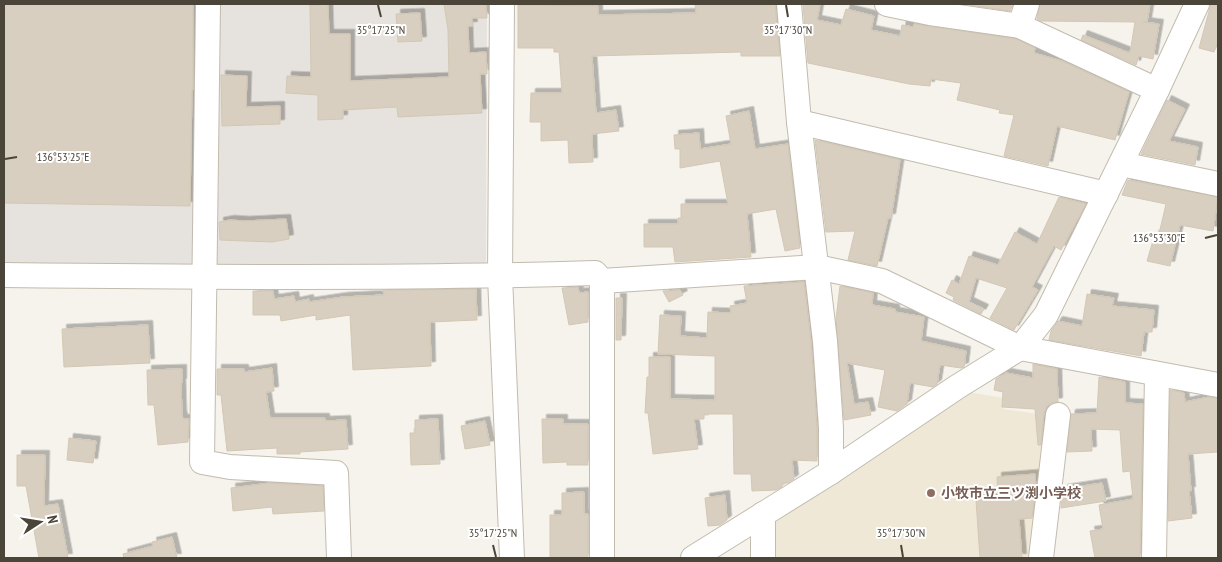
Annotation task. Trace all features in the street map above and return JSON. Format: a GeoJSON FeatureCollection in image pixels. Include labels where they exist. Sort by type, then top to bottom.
{"type":"FeatureCollection","features":[{"type":"Feature","properties":{"kind":"street"},"geometry":{"type":"LineString","coordinates":[[208,4],[202,462],[230,467],[336,474],[339,558]]}},
{"type":"Feature","properties":{"kind":"street"},"geometry":{"type":"LineString","coordinates":[[502,4],[500,276],[512,558]]}},
{"type":"Feature","properties":{"kind":"street"},"geometry":{"type":"LineString","coordinates":[[789,4],[799,122],[826,341],[832,472]]}},
{"type":"Feature","properties":{"kind":"street"},"geometry":{"type":"LineString","coordinates":[[887,4],[930,8],[1020,26],[1157,90]]}},
{"type":"Feature","properties":{"kind":"street"},"geometry":{"type":"LineString","coordinates":[[1020,26],[1027,4]]}},
{"type":"Feature","properties":{"kind":"street"},"geometry":{"type":"LineString","coordinates":[[694,558],[832,472],[957,387],[1020,348],[1046,315],[1157,90],[1197,4]]}},
{"type":"Feature","properties":{"kind":"street"},"geometry":{"type":"LineString","coordinates":[[799,122],[1106,194]]}},
{"type":"Feature","properties":{"kind":"street"},"geometry":{"type":"LineString","coordinates":[[1121,164],[1218,184]]}},
{"type":"Feature","properties":{"kind":"street"},"geometry":{"type":"LineString","coordinates":[[602,281],[817,267],[882,281],[1020,348],[1218,385]]}},
{"type":"Feature","properties":{"kind":"street"},"geometry":{"type":"LineString","coordinates":[[4,275],[205,277],[500,276],[595,272],[602,281],[602,558]]}},
{"type":"Feature","properties":{"kind":"street"},"geometry":{"type":"LineString","coordinates":[[1154,558],[1158,374]]}},
{"type":"Feature","properties":{"kind":"street"},"geometry":{"type":"LineString","coordinates":[[1041,558],[1058,415]]}},
{"type":"Feature","properties":{"kind":"street"},"geometry":{"type":"LineString","coordinates":[[762,558],[763,514]]}},
{"type":"Feature","properties":{"kind":"shaded area"},"geometry":{"type":"Polygon","coordinates":[[[4,4],[487,4],[486,269],[4,265],[4,4]]]}},
{"type":"Feature","properties":{"kind":"shaded area","name":"小牧市立三ツ渕小学校"},"geometry":{"type":"Polygon","coordinates":[[[968,392],[1004,398],[1003,409],[1052,416],[1036,558],[770,558],[774,523],[968,392]]]}},
{"type":"Feature","properties":{"kind":"building"},"geometry":{"type":"Polygon","coordinates":[[[4,4],[193,4],[190,206],[4,203],[4,4]]]}},
{"type":"Feature","properties":{"kind":"building"},"geometry":{"type":"Polygon","coordinates":[[[328,4],[329,34],[350,34],[350,81],[449,77],[448,30],[444,4],[486,4],[487,18],[472,18],[473,26],[468,26],[469,53],[486,52],[487,74],[480,74],[482,113],[398,117],[397,107],[343,110],[343,119],[318,120],[318,95],[286,93],[287,76],[311,77],[310,5],[328,4]]]}},
{"type":"Feature","properties":{"kind":"building"},"geometry":{"type":"Polygon","coordinates":[[[695,4],[775,4],[780,56],[741,56],[741,52],[592,56],[596,113],[616,110],[619,131],[592,134],[593,162],[569,163],[568,140],[541,141],[541,122],[530,122],[531,93],[562,93],[559,52],[554,52],[554,48],[518,48],[518,5],[598,6],[598,15],[696,13],[695,4]]]}},
{"type":"Feature","properties":{"kind":"building"},"geometry":{"type":"Polygon","coordinates":[[[803,4],[820,4],[817,20],[841,25],[846,9],[874,16],[871,30],[900,36],[902,25],[913,27],[914,24],[1016,39],[1035,48],[1034,53],[1062,61],[1129,92],[1115,140],[1057,126],[1048,166],[1004,156],[1014,115],[999,113],[1000,110],[957,100],[961,83],[931,79],[930,86],[909,84],[808,63],[803,4]]]}},
{"type":"Feature","properties":{"kind":"building"},"geometry":{"type":"Polygon","coordinates":[[[962,4],[1013,4],[1010,11],[962,4]]]}},
{"type":"Feature","properties":{"kind":"building"},"geometry":{"type":"Polygon","coordinates":[[[1040,4],[1150,4],[1147,22],[1143,22],[1159,24],[1153,59],[1139,56],[1136,65],[1081,40],[1083,35],[1130,53],[1135,22],[1041,21],[1037,19],[1040,4]]]}},
{"type":"Feature","properties":{"kind":"building"},"geometry":{"type":"Polygon","coordinates":[[[1211,4],[1218,4],[1218,42],[1214,52],[1199,48],[1211,4]]]}},
{"type":"Feature","properties":{"kind":"building"},"geometry":{"type":"Polygon","coordinates":[[[420,13],[422,41],[398,42],[396,14],[420,13]]]}},
{"type":"Feature","properties":{"kind":"building"},"geometry":{"type":"Polygon","coordinates":[[[221,75],[247,76],[246,107],[280,106],[280,124],[222,126],[221,75]]]}},
{"type":"Feature","properties":{"kind":"building"},"geometry":{"type":"Polygon","coordinates":[[[1167,100],[1185,109],[1169,141],[1198,147],[1195,165],[1141,154],[1167,100]]]}},
{"type":"Feature","properties":{"kind":"building"},"geometry":{"type":"Polygon","coordinates":[[[749,111],[755,149],[788,144],[800,248],[785,251],[776,209],[747,214],[751,257],[675,262],[673,247],[644,247],[644,224],[678,224],[678,218],[681,218],[681,204],[728,204],[720,161],[680,168],[680,149],[675,149],[674,135],[699,133],[700,149],[731,144],[726,116],[749,111]]]}},
{"type":"Feature","properties":{"kind":"building"},"geometry":{"type":"Polygon","coordinates":[[[815,140],[900,160],[891,218],[888,218],[877,266],[848,260],[855,231],[826,232],[815,140]]]}},
{"type":"Feature","properties":{"kind":"building"},"geometry":{"type":"Polygon","coordinates":[[[1128,180],[1218,197],[1213,231],[1180,225],[1170,266],[1147,261],[1155,234],[1159,234],[1166,204],[1122,195],[1128,180]]]}},
{"type":"Feature","properties":{"kind":"building"},"geometry":{"type":"Polygon","coordinates":[[[1059,197],[1086,204],[1061,250],[1054,246],[1032,287],[1038,290],[1014,330],[990,318],[1007,288],[976,278],[969,302],[984,309],[981,314],[953,300],[954,297],[946,293],[952,280],[959,284],[969,256],[998,265],[1015,232],[1037,244],[1059,197]]]}},
{"type":"Feature","properties":{"kind":"building"},"geometry":{"type":"Polygon","coordinates":[[[286,219],[289,239],[272,242],[220,240],[219,222],[230,220],[286,219]]]}},
{"type":"Feature","properties":{"kind":"building"},"geometry":{"type":"Polygon","coordinates":[[[804,282],[811,342],[817,428],[817,461],[792,460],[794,479],[788,483],[782,483],[782,487],[776,490],[752,491],[751,474],[734,474],[733,414],[704,414],[704,419],[694,419],[698,449],[653,454],[648,413],[645,413],[649,357],[670,357],[670,399],[715,400],[715,356],[658,354],[660,315],[681,316],[680,336],[707,338],[708,312],[731,313],[730,306],[747,303],[744,286],[804,282]]]}},
{"type":"Feature","properties":{"kind":"building"},"geometry":{"type":"Polygon","coordinates":[[[840,286],[873,293],[872,305],[895,309],[895,312],[924,317],[921,341],[966,351],[964,367],[940,365],[937,384],[933,387],[910,383],[907,404],[897,411],[878,407],[885,370],[847,363],[854,404],[868,402],[871,415],[844,420],[836,319],[840,286]]]}},
{"type":"Feature","properties":{"kind":"building"},"geometry":{"type":"Polygon","coordinates":[[[578,287],[579,293],[588,292],[588,322],[569,325],[562,288],[578,287]]]}},
{"type":"Feature","properties":{"kind":"building"},"geometry":{"type":"Polygon","coordinates":[[[476,289],[477,320],[430,322],[431,366],[353,370],[350,315],[316,320],[316,315],[281,321],[280,315],[253,315],[253,291],[273,291],[274,299],[294,296],[295,302],[309,299],[309,302],[343,297],[384,295],[383,290],[476,289]]]}},
{"type":"Feature","properties":{"kind":"building"},"geometry":{"type":"Polygon","coordinates":[[[680,290],[683,295],[669,302],[663,291],[680,290]]]}},
{"type":"Feature","properties":{"kind":"building"},"geometry":{"type":"Polygon","coordinates":[[[1087,294],[1114,298],[1112,306],[1154,310],[1152,332],[1144,332],[1141,356],[1049,340],[1051,331],[1058,321],[1082,326],[1087,294]]]}},
{"type":"Feature","properties":{"kind":"building"},"geometry":{"type":"Polygon","coordinates":[[[616,298],[622,298],[621,340],[616,340],[616,298]]]}},
{"type":"Feature","properties":{"kind":"building"},"geometry":{"type":"Polygon","coordinates":[[[148,325],[150,363],[64,367],[62,329],[148,325]]]}},
{"type":"Feature","properties":{"kind":"building"},"geometry":{"type":"Polygon","coordinates":[[[1033,364],[1057,369],[1058,402],[1047,406],[1044,413],[1041,445],[1038,445],[1035,409],[1002,407],[1003,392],[994,390],[996,379],[1006,373],[1033,378],[1033,364]]]}},
{"type":"Feature","properties":{"kind":"building"},"geometry":{"type":"Polygon","coordinates":[[[272,368],[274,391],[266,392],[270,418],[325,418],[325,421],[346,420],[348,449],[300,452],[300,454],[277,454],[277,448],[227,451],[221,395],[217,395],[217,369],[244,369],[244,372],[272,368]]]}},
{"type":"Feature","properties":{"kind":"building"},"geometry":{"type":"Polygon","coordinates":[[[182,369],[182,415],[183,419],[189,419],[188,442],[158,445],[154,405],[148,405],[147,370],[182,369]]]}},
{"type":"Feature","properties":{"kind":"building"},"geometry":{"type":"Polygon","coordinates":[[[1099,377],[1125,382],[1125,403],[1143,404],[1140,558],[1095,558],[1090,531],[1103,529],[1099,505],[1133,499],[1130,471],[1123,472],[1120,430],[1091,429],[1092,451],[1067,452],[1071,414],[1097,413],[1099,377]]]}},
{"type":"Feature","properties":{"kind":"building"},"geometry":{"type":"Polygon","coordinates":[[[1170,390],[1184,393],[1185,402],[1209,397],[1218,398],[1218,452],[1188,454],[1192,518],[1168,521],[1170,390]]]}},
{"type":"Feature","properties":{"kind":"building"},"geometry":{"type":"Polygon","coordinates":[[[438,419],[440,464],[411,465],[410,433],[415,433],[415,420],[438,419]]]}},
{"type":"Feature","properties":{"kind":"building"},"geometry":{"type":"Polygon","coordinates":[[[542,419],[563,419],[563,424],[588,424],[588,465],[567,465],[567,462],[543,463],[542,419]]]}},
{"type":"Feature","properties":{"kind":"building"},"geometry":{"type":"Polygon","coordinates":[[[485,421],[490,445],[465,449],[461,426],[485,421]]]}},
{"type":"Feature","properties":{"kind":"building"},"geometry":{"type":"Polygon","coordinates":[[[69,438],[96,441],[93,463],[67,460],[69,438]]]}},
{"type":"Feature","properties":{"kind":"building"},"geometry":{"type":"Polygon","coordinates":[[[17,455],[45,455],[44,506],[58,504],[68,558],[39,558],[26,486],[17,486],[17,455]]]}},
{"type":"Feature","properties":{"kind":"building"},"geometry":{"type":"Polygon","coordinates":[[[1035,474],[1036,487],[1032,518],[1019,519],[1022,558],[980,558],[976,500],[998,498],[997,477],[1035,474]]]}},
{"type":"Feature","properties":{"kind":"building"},"geometry":{"type":"Polygon","coordinates":[[[270,483],[323,486],[324,511],[273,514],[272,507],[233,511],[231,488],[270,483]]]}},
{"type":"Feature","properties":{"kind":"building"},"geometry":{"type":"Polygon","coordinates":[[[1102,483],[1106,501],[1061,508],[1063,489],[1102,483]]]}},
{"type":"Feature","properties":{"kind":"building"},"geometry":{"type":"Polygon","coordinates":[[[584,492],[584,514],[588,514],[588,558],[550,558],[550,515],[562,515],[562,493],[584,492]]]}},
{"type":"Feature","properties":{"kind":"building"},"geometry":{"type":"Polygon","coordinates":[[[725,495],[727,520],[720,525],[708,526],[705,498],[725,495]]]}},
{"type":"Feature","properties":{"kind":"building"},"geometry":{"type":"Polygon","coordinates":[[[172,537],[177,558],[124,558],[123,554],[153,546],[152,542],[172,537]]]}},
{"type":"Feature","properties":{"kind":"place","name":"小牧市立三ツ渕小学校"},"geometry":{"type":"Point","coordinates":[931,493]}}]}
